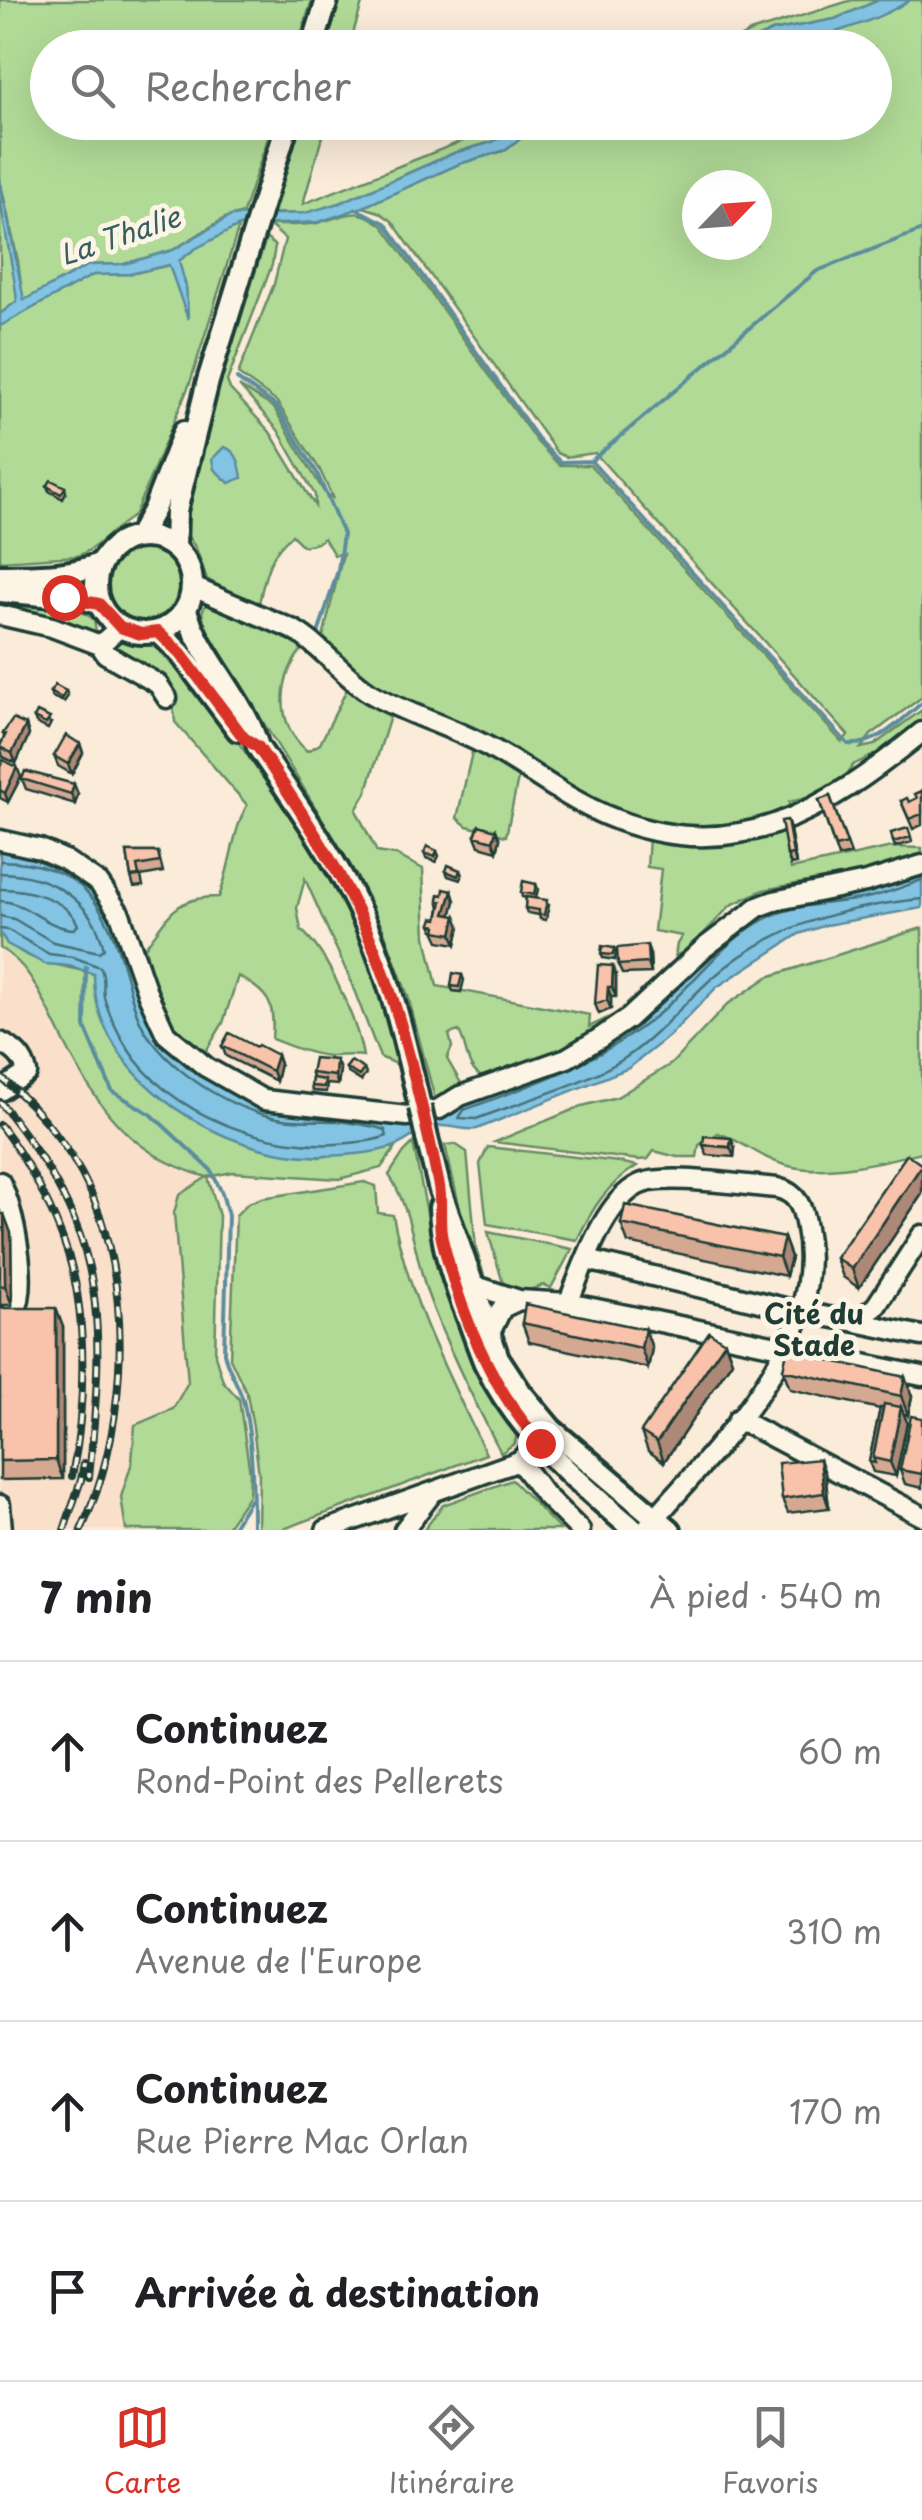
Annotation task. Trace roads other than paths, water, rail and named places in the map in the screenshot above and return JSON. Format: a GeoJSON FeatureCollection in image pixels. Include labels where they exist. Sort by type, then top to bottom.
{"type":"FeatureCollection","features":[{"type":"Feature","properties":{"kind":"main road"},"geometry":{"type":"LineString","coordinates":[[318,30],[327,0]]}},
{"type":"Feature","properties":{"kind":"main road"},"geometry":{"type":"LineString","coordinates":[[175,547],[176,512],[208,381],[283,140]]}},
{"type":"Feature","properties":{"kind":"main road"},"geometry":{"type":"LineString","coordinates":[[138,536],[154,509],[187,423],[208,381]]}},
{"type":"Feature","properties":{"kind":"main road"},"geometry":{"type":"LineString","coordinates":[[0,591],[86,599],[99,604],[120,627],[141,634],[158,632],[186,610],[193,588],[190,568],[175,547],[156,538],[138,536],[121,542],[106,554],[102,563],[96,586],[99,604]]}},
{"type":"Feature","properties":{"kind":"main road"},"geometry":{"type":"LineString","coordinates":[[0,576],[55,574],[102,563]]}},
{"type":"Feature","properties":{"kind":"main road"},"geometry":{"type":"LineString","coordinates":[[186,610],[219,678],[254,732],[258,747],[325,846],[369,931],[401,1026],[440,1190],[440,1235],[490,1333],[498,1358],[557,1461],[634,1530]]}},
{"type":"Feature","properties":{"kind":"main road"},"geometry":{"type":"LineString","coordinates":[[158,632],[181,654],[244,738],[258,747]]}},
{"type":"Feature","properties":{"kind":"main road"},"geometry":{"type":"LineString","coordinates":[[470,1293],[486,1366],[524,1424],[545,1436],[657,1526]]}},
{"type":"Feature","properties":{"kind":"street"},"geometry":{"type":"LineString","coordinates":[[193,588],[294,630],[370,692],[471,737],[556,790],[626,822],[670,834],[762,830],[802,815],[864,779],[922,732]]}},
{"type":"Feature","properties":{"kind":"street"},"geometry":{"type":"LineString","coordinates":[[0,615],[52,627],[100,645],[106,654],[158,684],[167,698]]}},
{"type":"Feature","properties":{"kind":"street"},"geometry":{"type":"LineString","coordinates":[[100,645],[120,627]]}},
{"type":"Feature","properties":{"kind":"street"},"geometry":{"type":"LineString","coordinates":[[0,840],[65,860],[99,883],[120,914],[166,1034],[206,1068],[264,1100],[407,1116],[439,1109],[460,1096],[566,1058],[600,1038],[629,1018],[704,948],[758,907],[866,882],[922,864]]}},
{"type":"Feature","properties":{"kind":"street"},"geometry":{"type":"LineString","coordinates":[[0,1042],[12,1048],[25,1063],[27,1073],[0,1091]]}},
{"type":"Feature","properties":{"kind":"street"},"geometry":{"type":"LineString","coordinates":[[568,1303],[610,1212],[629,1191],[648,1181],[788,1191],[800,1204],[808,1237],[808,1273],[801,1312],[785,1347],[738,1419],[657,1526]]}},
{"type":"Feature","properties":{"kind":"street"},"geometry":{"type":"LineString","coordinates":[[0,1182],[12,1212],[22,1298],[15,1312],[0,1318]]}},
{"type":"Feature","properties":{"kind":"street"},"geometry":{"type":"LineString","coordinates":[[856,1322],[870,1313],[922,1236]]}},
{"type":"Feature","properties":{"kind":"street"},"geometry":{"type":"LineString","coordinates":[[587,1260],[801,1312],[922,1336]]}},
{"type":"Feature","properties":{"kind":"street"},"geometry":{"type":"LineString","coordinates":[[470,1293],[511,1304],[568,1303],[922,1376]]}},
{"type":"Feature","properties":{"kind":"street"},"geometry":{"type":"LineString","coordinates":[[490,1333],[511,1304]]}},
{"type":"Feature","properties":{"kind":"street"},"geometry":{"type":"LineString","coordinates":[[738,1419],[922,1516]]}},
{"type":"Feature","properties":{"kind":"street"},"geometry":{"type":"LineString","coordinates":[[519,1461],[545,1436]]}},
{"type":"Feature","properties":{"kind":"street"},"geometry":{"type":"LineString","coordinates":[[519,1461],[544,1494],[580,1530]]}},
{"type":"Feature","properties":{"kind":"street"},"geometry":{"type":"LineString","coordinates":[[326,1530],[519,1461],[557,1461]]}},
{"type":"Feature","properties":{"kind":"street"},"geometry":{"type":"LineString","coordinates":[[404,1530],[433,1491]]}},
{"type":"Feature","properties":{"kind":"street"},"geometry":{"type":"LineString","coordinates":[[0,1506],[2,1530]]}},
{"type":"Feature","properties":{"kind":"water"},"geometry":{"type":"Polygon","coordinates":[[[879,0],[910,0],[839,30],[777,30],[835,19],[879,0]]]}},
{"type":"Feature","properties":{"kind":"water"},"geometry":{"type":"Polygon","coordinates":[[[519,140],[506,150],[459,164],[319,222],[239,226],[193,250],[179,261],[188,319],[169,265],[130,274],[93,275],[0,326],[0,314],[17,301],[0,180],[24,300],[89,265],[124,264],[173,250],[231,216],[305,213],[340,203],[454,153],[492,142],[519,140]]]}},
{"type":"Feature","properties":{"kind":"water"},"geometry":{"type":"Polygon","coordinates":[[[224,447],[235,455],[242,478],[229,483],[214,469],[212,459],[224,447]]]}},
{"type":"Feature","properties":{"kind":"water"},"geometry":{"type":"Polygon","coordinates":[[[0,851],[46,857],[104,894],[144,1003],[218,1082],[391,1120],[560,1064],[679,979],[762,909],[922,870],[922,908],[826,925],[799,934],[717,987],[669,1036],[629,1068],[477,1129],[432,1127],[397,1145],[367,1153],[286,1154],[208,1128],[172,1106],[141,1079],[116,1047],[99,1012],[94,974],[70,966],[45,964],[7,944],[0,932],[0,851]]]}},
{"type":"Feature","properties":{"kind":"waterway"},"geometry":{"type":"LineString","coordinates":[[356,209],[385,223],[541,443],[560,462],[591,461],[848,744],[878,737],[922,703]]}},
{"type":"Feature","properties":{"kind":"waterway"},"geometry":{"type":"LineString","coordinates":[[591,461],[817,271],[922,230]]}},
{"type":"Feature","properties":{"kind":"waterway"},"geometry":{"type":"LineString","coordinates":[[237,379],[276,406],[317,473],[343,534],[338,570],[318,634]]}},
{"type":"Feature","properties":{"kind":"waterway"},"geometry":{"type":"LineString","coordinates":[[86,967],[85,1027],[112,1091],[152,1115],[211,1170],[222,1193],[228,1215],[224,1353],[247,1419],[253,1530]]}},
{"type":"Feature","properties":{"kind":"waterway"},"geometry":{"type":"LineString","coordinates":[[231,1530],[250,1500]]}},
{"type":"Feature","properties":{"kind":"railway"},"geometry":{"type":"LineString","coordinates":[[0,1077],[31,1105],[71,1156],[99,1213],[110,1251],[119,1331],[115,1414],[96,1494],[81,1530]]}},
{"type":"Feature","properties":{"kind":"railway"},"geometry":{"type":"LineString","coordinates":[[0,1102],[51,1174],[86,1255],[97,1337],[89,1477]]}},
{"type":"Feature","properties":{"kind":"railway"},"geometry":{"type":"LineString","coordinates":[[0,1125],[48,1203],[74,1279],[82,1365],[80,1423],[72,1476]]}},
{"type":"Feature","properties":{"kind":"railway"},"geometry":{"type":"LineString","coordinates":[[64,1530],[84,1463]]}},
{"type":"Feature","properties":{"kind":"district","name":"Cité du Stade"},"geometry":{"type":"Point","coordinates":[814,1330]}},
{"type":"Feature","properties":{"kind":"water label","name":"La Thalie"},"geometry":{"type":"Point","coordinates":[120,236]}}]}
